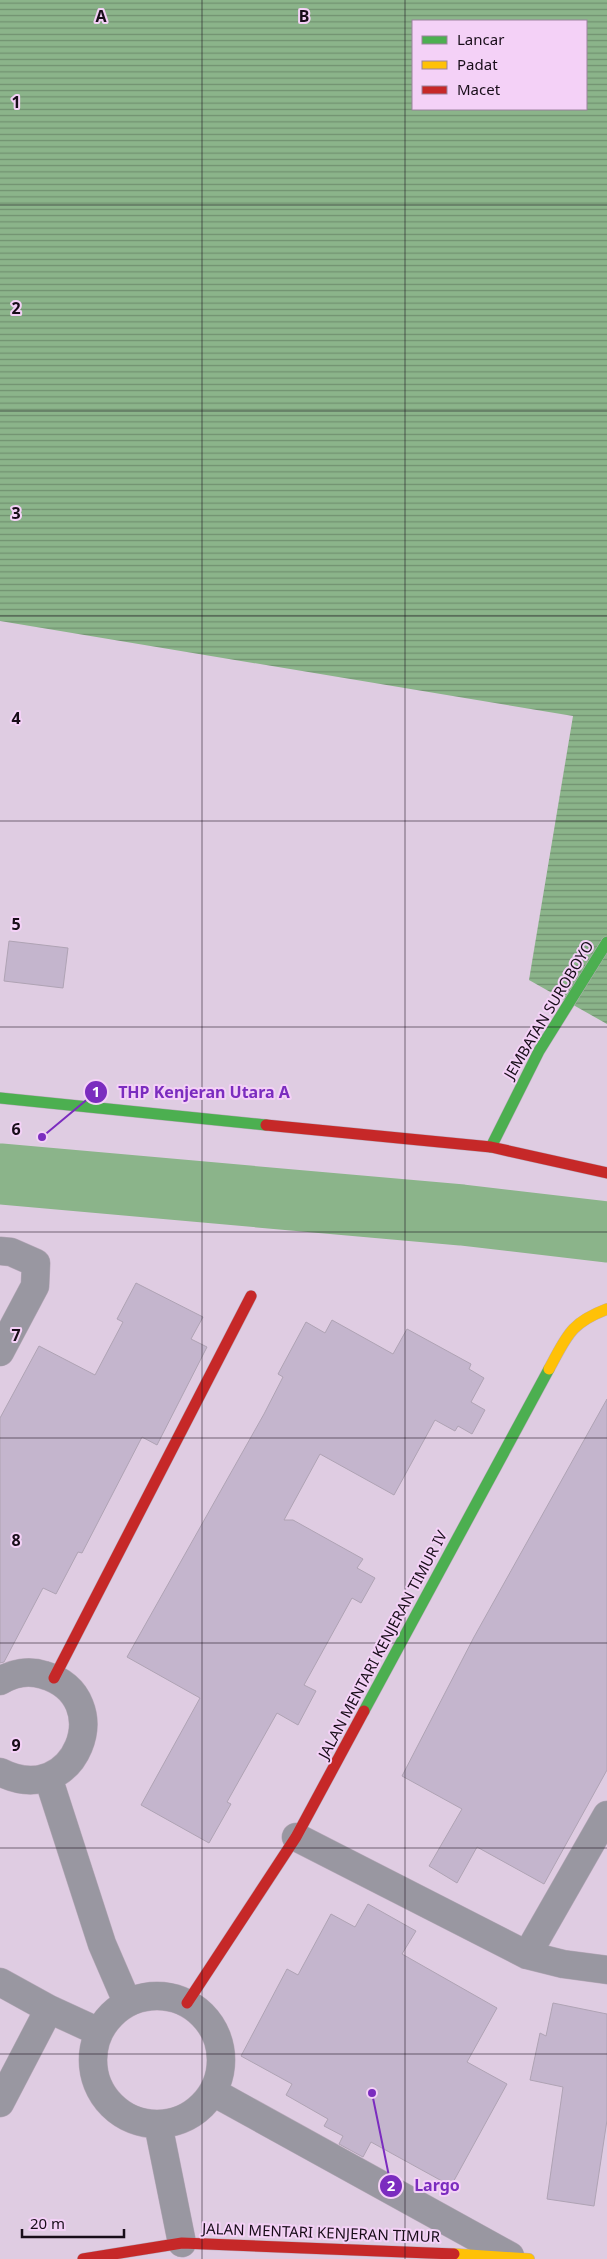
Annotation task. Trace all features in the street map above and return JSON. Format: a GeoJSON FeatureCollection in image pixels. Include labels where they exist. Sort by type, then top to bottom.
{"type":"FeatureCollection","features":[{"type":"Feature","properties":{"kind":"street","name":"JEMBATAN SUROBOYO"},"geometry":{"type":"LineString","coordinates":[[491,1147],[539,1051],[607,942]]}},
{"type":"Feature","properties":{"kind":"street"},"geometry":{"type":"LineString","coordinates":[[0,1098],[491,1147],[607,1173]]}},
{"type":"Feature","properties":{"kind":"street"},"geometry":{"type":"LineString","coordinates":[[0,1251],[11,1252],[36,1264],[35,1286],[0,1352]]}},
{"type":"Feature","properties":{"kind":"street"},"geometry":{"type":"LineString","coordinates":[[54,1678],[251,1296]]}},
{"type":"Feature","properties":{"kind":"street","name":"JALAN MENTARI KENJERAN TIMUR IV"},"geometry":{"type":"LineString","coordinates":[[187,2003],[296,1837],[569,1332],[586,1317],[607,1309]]}},
{"type":"Feature","properties":{"kind":"street"},"geometry":{"type":"LineString","coordinates":[[0,1681],[18,1673],[36,1672],[54,1678],[68,1688],[79,1703],[84,1720],[82,1738],[76,1755],[64,1769],[48,1777],[31,1781],[13,1778],[0,1772]]}},
{"type":"Feature","properties":{"kind":"street"},"geometry":{"type":"LineString","coordinates":[[48,1777],[102,1944],[127,2002]]}},
{"type":"Feature","properties":{"kind":"street"},"geometry":{"type":"LineString","coordinates":[[527,1955],[607,1816]]}},
{"type":"Feature","properties":{"kind":"street"},"geometry":{"type":"LineString","coordinates":[[296,1837],[527,1955],[563,1964],[607,1970]]}},
{"type":"Feature","properties":{"kind":"street"},"geometry":{"type":"LineString","coordinates":[[0,1982],[49,2009],[99,2032]]}},
{"type":"Feature","properties":{"kind":"street"},"geometry":{"type":"LineString","coordinates":[[147,1996],[168,1996],[187,2003],[203,2015],[215,2032],[221,2052],[220,2073],[213,2092],[198,2109],[180,2120],[158,2124],[136,2121],[118,2111],[103,2095],[94,2074],[93,2053],[99,2032],[111,2015],[127,2002],[147,1996]]}},
{"type":"Feature","properties":{"kind":"street"},"geometry":{"type":"LineString","coordinates":[[0,2103],[49,2009]]}},
{"type":"Feature","properties":{"kind":"street"},"geometry":{"type":"LineString","coordinates":[[213,2092],[520,2258]]}},
{"type":"Feature","properties":{"kind":"street"},"geometry":{"type":"LineString","coordinates":[[158,2124],[182,2243]]}},
{"type":"Feature","properties":{"kind":"street","name":"JALAN MENTARI KENJERAN TIMUR"},"geometry":{"type":"LineString","coordinates":[[83,2259],[182,2243],[520,2258]]}},
{"type":"Feature","properties":{"kind":"shaded area"},"geometry":{"type":"Polygon","coordinates":[[[0,0],[607,0],[607,1024],[529,980],[573,716],[0,621],[0,0]]]}},
{"type":"Feature","properties":{"kind":"building"},"geometry":{"type":"Polygon","coordinates":[[[9,941],[68,948],[63,988],[4,981],[9,941]]]}},
{"type":"Feature","properties":{"kind":"building"},"geometry":{"type":"Polygon","coordinates":[[[136,1283],[203,1317],[191,1339],[207,1347],[157,1445],[142,1437],[82,1553],[78,1552],[56,1594],[43,1588],[4,1662],[0,1663],[0,1418],[39,1346],[95,1375],[123,1322],[117,1319],[136,1283]]]}},
{"type":"Feature","properties":{"kind":"building"},"geometry":{"type":"Polygon","coordinates":[[[332,1320],[393,1354],[407,1329],[471,1364],[469,1369],[484,1378],[471,1402],[485,1410],[472,1434],[458,1426],[455,1431],[435,1420],[394,1495],[320,1454],[284,1520],[293,1520],[363,1559],[357,1568],[375,1578],[361,1603],[352,1598],[304,1685],[316,1691],[298,1725],[277,1713],[227,1802],[231,1804],[209,1843],[141,1805],[200,1698],[127,1657],[264,1414],[283,1377],[278,1374],[306,1322],[325,1333],[332,1320]]]}},
{"type":"Feature","properties":{"kind":"building"},"geometry":{"type":"Polygon","coordinates":[[[607,1399],[607,1770],[544,1884],[477,1847],[457,1883],[429,1866],[462,1809],[402,1776],[474,1637],[607,1399]]]}},
{"type":"Feature","properties":{"kind":"building"},"geometry":{"type":"Polygon","coordinates":[[[368,1904],[416,1931],[402,1954],[497,2008],[467,2062],[507,2084],[451,2186],[371,2142],[363,2157],[339,2144],[343,2136],[324,2126],[328,2119],[286,2095],[292,2084],[241,2056],[287,1969],[298,1975],[331,1914],[355,1927],[368,1904]]]}},
{"type":"Feature","properties":{"kind":"building"},"geometry":{"type":"Polygon","coordinates":[[[553,2003],[607,2014],[607,2120],[594,2206],[547,2199],[563,2087],[530,2080],[540,2033],[546,2036],[553,2003]]]}},
{"type":"Feature","properties":{"kind":"waterway"},"geometry":{"type":"LineString","coordinates":[[0,1174],[462,1215],[607,1232]]}},
{"type":"Feature","properties":{"kind":"traffic: fast"},"geometry":{"type":"LineString","coordinates":[[491,1147],[539,1051],[607,942]]}},
{"type":"Feature","properties":{"kind":"traffic: fast"},"geometry":{"type":"LineString","coordinates":[[0,1098],[266,1125]]}},
{"type":"Feature","properties":{"kind":"traffic: fast"},"geometry":{"type":"LineString","coordinates":[[364,1711],[549,1369]]}},
{"type":"Feature","properties":{"kind":"traffic: slow"},"geometry":{"type":"LineString","coordinates":[[549,1369],[560,1348],[577,1325],[607,1309]]}},
{"type":"Feature","properties":{"kind":"traffic: slow"},"geometry":{"type":"LineString","coordinates":[[454,2254],[529,2259]]}},
{"type":"Feature","properties":{"kind":"traffic: jam"},"geometry":{"type":"LineString","coordinates":[[266,1125],[491,1147],[607,1173]]}},
{"type":"Feature","properties":{"kind":"traffic: jam"},"geometry":{"type":"LineString","coordinates":[[54,1678],[251,1296]]}},
{"type":"Feature","properties":{"kind":"traffic: jam"},"geometry":{"type":"LineString","coordinates":[[187,2003],[296,1837],[364,1711]]}},
{"type":"Feature","properties":{"kind":"traffic: jam"},"geometry":{"type":"LineString","coordinates":[[83,2259],[182,2243],[454,2254]]}},
{"type":"Feature","properties":{"kind":"place","name":"THP Kenjeran Utara A"},"geometry":{"type":"Point","coordinates":[42,1137]}},
{"type":"Feature","properties":{"kind":"place","name":"Largo"},"geometry":{"type":"Point","coordinates":[372,2093]}}]}
